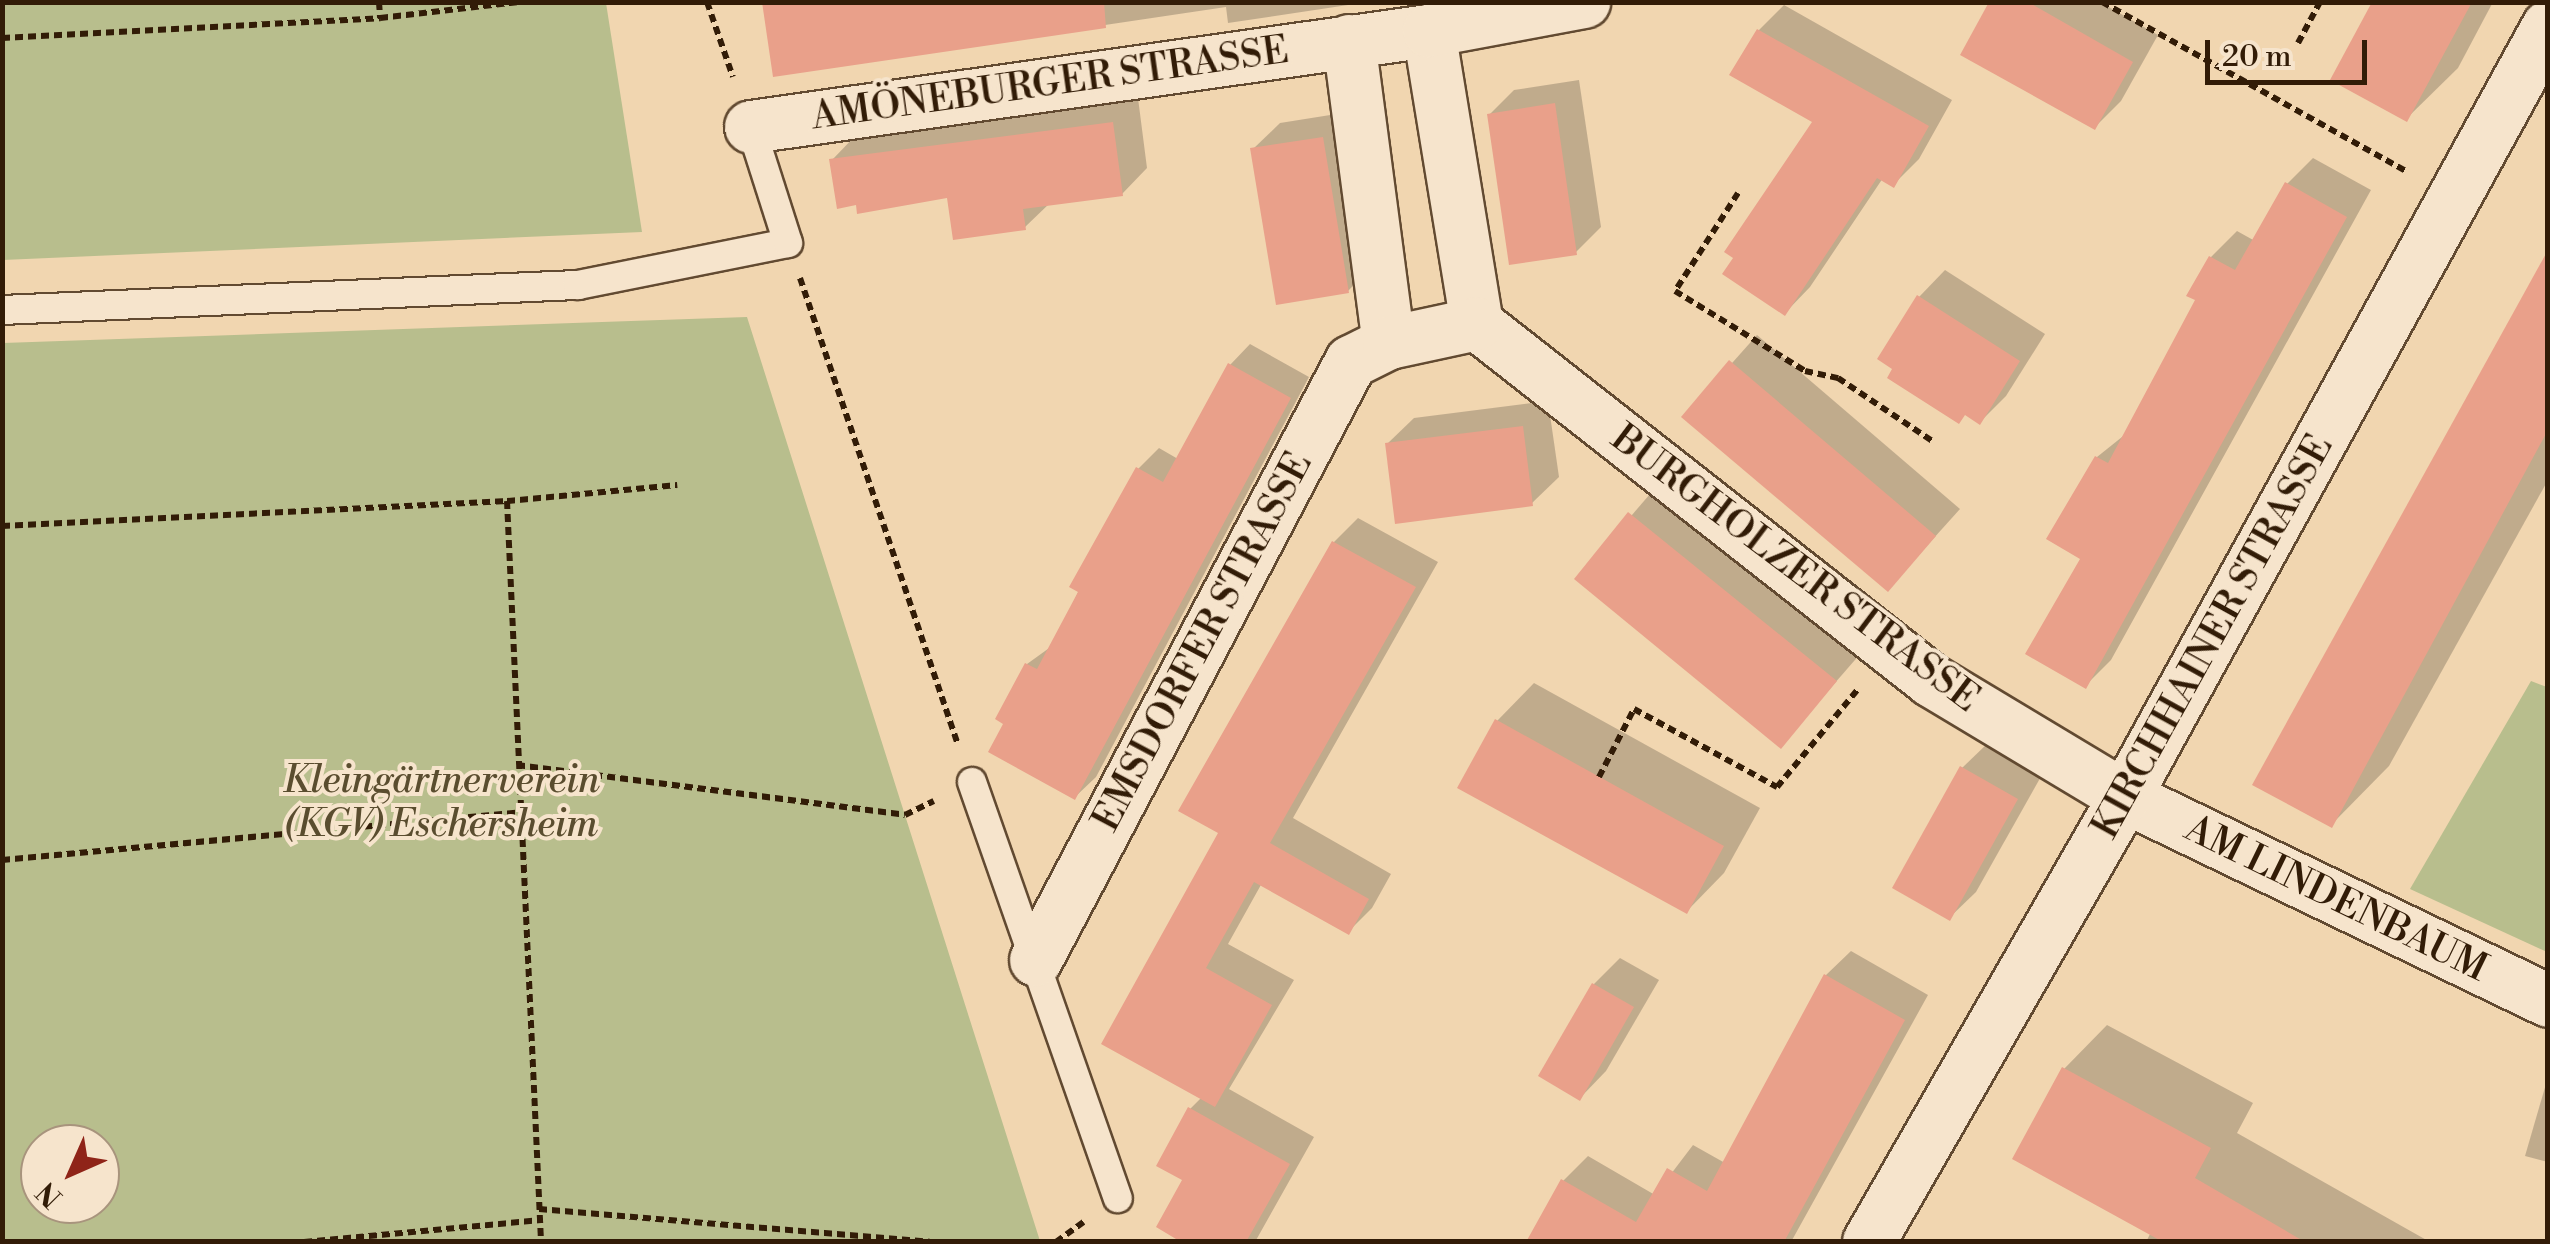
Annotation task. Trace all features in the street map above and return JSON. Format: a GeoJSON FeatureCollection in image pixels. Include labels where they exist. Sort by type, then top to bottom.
{"type":"FeatureCollection","features":[{"type":"Feature","properties":{"kind":"street"},"geometry":{"type":"LineString","coordinates":[[1478,324],[1429,30],[1584,2]]}},
{"type":"Feature","properties":{"kind":"street","name":"KIRCHHAINER STRASSE"},"geometry":{"type":"LineString","coordinates":[[1870,1242],[2125,797],[2548,28]]}},
{"type":"Feature","properties":{"kind":"street","name":"AMÖNEBURGER STRASSE"},"geometry":{"type":"LineString","coordinates":[[751,126],[1429,30]]}},
{"type":"Feature","properties":{"kind":"street"},"geometry":{"type":"LineString","coordinates":[[1349,41],[1389,343]]}},
{"type":"Feature","properties":{"kind":"street","name":"EMSDORFER STRASSE"},"geometry":{"type":"LineString","coordinates":[[1036,960],[1351,362],[1389,343],[1478,324]]}},
{"type":"Feature","properties":{"kind":"street","name":"BURGHOLZER STRASSE"},"geometry":{"type":"LineString","coordinates":[[1478,324],[1932,681],[2125,797]]}},
{"type":"Feature","properties":{"kind":"street","name":"AM LINDENBAUM"},"geometry":{"type":"LineString","coordinates":[[2125,797],[2548,1000]]}},
{"type":"Feature","properties":{"kind":"lane"},"geometry":{"type":"LineString","coordinates":[[2,310],[578,285],[788,244],[751,126]]}},
{"type":"Feature","properties":{"kind":"lane"},"geometry":{"type":"LineString","coordinates":[[972,782],[1118,1198]]}},
{"type":"Feature","properties":{"kind":"path"},"geometry":{"type":"LineString","coordinates":[[379,2],[380,18]]}},
{"type":"Feature","properties":{"kind":"path"},"geometry":{"type":"LineString","coordinates":[[2,38],[380,18],[519,2]]}},
{"type":"Feature","properties":{"kind":"path"},"geometry":{"type":"LineString","coordinates":[[706,2],[751,126]]}},
{"type":"Feature","properties":{"kind":"path"},"geometry":{"type":"LineString","coordinates":[[2102,2],[2454,198]]}},
{"type":"Feature","properties":{"kind":"path"},"geometry":{"type":"LineString","coordinates":[[2298,43],[2320,2]]}},
{"type":"Feature","properties":{"kind":"path"},"geometry":{"type":"LineString","coordinates":[[1738,192],[1675,290],[1805,371],[1838,378],[1932,441]]}},
{"type":"Feature","properties":{"kind":"path"},"geometry":{"type":"LineString","coordinates":[[517,764],[906,815],[972,782],[788,244]]}},
{"type":"Feature","properties":{"kind":"path"},"geometry":{"type":"LineString","coordinates":[[2,526],[506,501],[677,485]]}},
{"type":"Feature","properties":{"kind":"path"},"geometry":{"type":"LineString","coordinates":[[506,501],[541,1242]]}},
{"type":"Feature","properties":{"kind":"path"},"geometry":{"type":"LineString","coordinates":[[1599,777],[1634,709],[1777,787],[1892,649]]}},
{"type":"Feature","properties":{"kind":"path"},"geometry":{"type":"LineString","coordinates":[[2,860],[523,812]]}},
{"type":"Feature","properties":{"kind":"path"},"geometry":{"type":"LineString","coordinates":[[539,1209],[930,1242]]}},
{"type":"Feature","properties":{"kind":"path"},"geometry":{"type":"LineString","coordinates":[[304,1242],[540,1220]]}},
{"type":"Feature","properties":{"kind":"green space"},"geometry":{"type":"Polygon","coordinates":[[[2,3],[606,3],[642,232],[3,260],[2,3]]]}},
{"type":"Feature","properties":{"kind":"green space","name":"Kleingärtnerverein (KGV) Eschersheim"},"geometry":{"type":"Polygon","coordinates":[[[747,317],[1040,1241],[3,1241],[3,343],[747,317]]]}},
{"type":"Feature","properties":{"kind":"green space"},"geometry":{"type":"Polygon","coordinates":[[[2531,681],[2547,687],[2547,952],[2410,889],[2531,681]]]}},
{"type":"Feature","properties":{"kind":"building"},"geometry":{"type":"Polygon","coordinates":[[[762,2],[1104,2],[1106,28],[773,77],[762,2]]]}},
{"type":"Feature","properties":{"kind":"building"},"geometry":{"type":"Polygon","coordinates":[[[1989,2],[2028,2],[2133,62],[2095,130],[1960,55],[1989,2]]]}},
{"type":"Feature","properties":{"kind":"building"},"geometry":{"type":"Polygon","coordinates":[[[2372,2],[2472,2],[2407,122],[2330,80],[2372,2]]]}},
{"type":"Feature","properties":{"kind":"building"},"geometry":{"type":"Polygon","coordinates":[[[1757,29],[1929,126],[1894,188],[1877,178],[1785,316],[1722,274],[1733,258],[1724,252],[1812,122],[1729,75],[1757,29]]]}},
{"type":"Feature","properties":{"kind":"building"},"geometry":{"type":"Polygon","coordinates":[[[1555,103],[1577,255],[1509,265],[1487,114],[1555,103]]]}},
{"type":"Feature","properties":{"kind":"building"},"geometry":{"type":"Polygon","coordinates":[[[1113,122],[1123,196],[1023,209],[1026,230],[953,240],[947,198],[857,214],[856,205],[837,209],[829,159],[1113,122]]]}},
{"type":"Feature","properties":{"kind":"building"},"geometry":{"type":"Polygon","coordinates":[[[1323,137],[1349,293],[1276,305],[1250,148],[1323,137]]]}},
{"type":"Feature","properties":{"kind":"building"},"geometry":{"type":"Polygon","coordinates":[[[2285,182],[2347,217],[2086,689],[2025,654],[2080,559],[2046,539],[2095,456],[2108,463],[2195,300],[2186,296],[2209,256],[2235,270],[2285,182]]]}},
{"type":"Feature","properties":{"kind":"building"},"geometry":{"type":"Polygon","coordinates":[[[2548,250],[2548,430],[2332,828],[2252,785],[2548,250]]]}},
{"type":"Feature","properties":{"kind":"building"},"geometry":{"type":"Polygon","coordinates":[[[1917,295],[2020,361],[1980,425],[1965,415],[1959,424],[1887,378],[1892,369],[1877,359],[1917,295]]]}},
{"type":"Feature","properties":{"kind":"building"},"geometry":{"type":"Polygon","coordinates":[[[1729,360],[1936,536],[1888,592],[1681,417],[1729,360]]]}},
{"type":"Feature","properties":{"kind":"building"},"geometry":{"type":"Polygon","coordinates":[[[1228,363],[1291,398],[1075,800],[988,752],[1003,724],[995,719],[1025,663],[1037,669],[1078,592],[1069,587],[1136,467],[1163,482],[1228,363]]]}},
{"type":"Feature","properties":{"kind":"building"},"geometry":{"type":"Polygon","coordinates":[[[1523,426],[1533,506],[1395,524],[1385,443],[1523,426]]]}},
{"type":"Feature","properties":{"kind":"building"},"geometry":{"type":"Polygon","coordinates":[[[1628,512],[1837,681],[1781,749],[1574,579],[1628,512]]]}},
{"type":"Feature","properties":{"kind":"building"},"geometry":{"type":"Polygon","coordinates":[[[1332,541],[1416,587],[1270,843],[1369,899],[1349,935],[1254,882],[1206,968],[1272,1005],[1215,1107],[1101,1044],[1218,833],[1178,811],[1332,541]]]}},
{"type":"Feature","properties":{"kind":"building"},"geometry":{"type":"Polygon","coordinates":[[[1495,719],[1724,846],[1687,914],[1457,788],[1495,719]]]}},
{"type":"Feature","properties":{"kind":"building"},"geometry":{"type":"Polygon","coordinates":[[[1960,766],[2018,799],[1950,921],[1892,888],[1960,766]]]}},
{"type":"Feature","properties":{"kind":"building"},"geometry":{"type":"Polygon","coordinates":[[[1824,974],[1905,1020],[1784,1242],[1526,1242],[1561,1179],[1636,1222],[1667,1168],[1707,1191],[1824,974]]]}},
{"type":"Feature","properties":{"kind":"building"},"geometry":{"type":"Polygon","coordinates":[[[1592,983],[1634,1007],[1580,1101],[1538,1076],[1592,983]]]}},
{"type":"Feature","properties":{"kind":"building"},"geometry":{"type":"Polygon","coordinates":[[[2062,1067],[2211,1148],[2195,1178],[2305,1242],[2163,1242],[2012,1159],[2062,1067]]]}},
{"type":"Feature","properties":{"kind":"building"},"geometry":{"type":"Polygon","coordinates":[[[1188,1107],[1290,1164],[1246,1242],[1181,1242],[1156,1227],[1182,1180],[1156,1166],[1188,1107]]]}}]}
